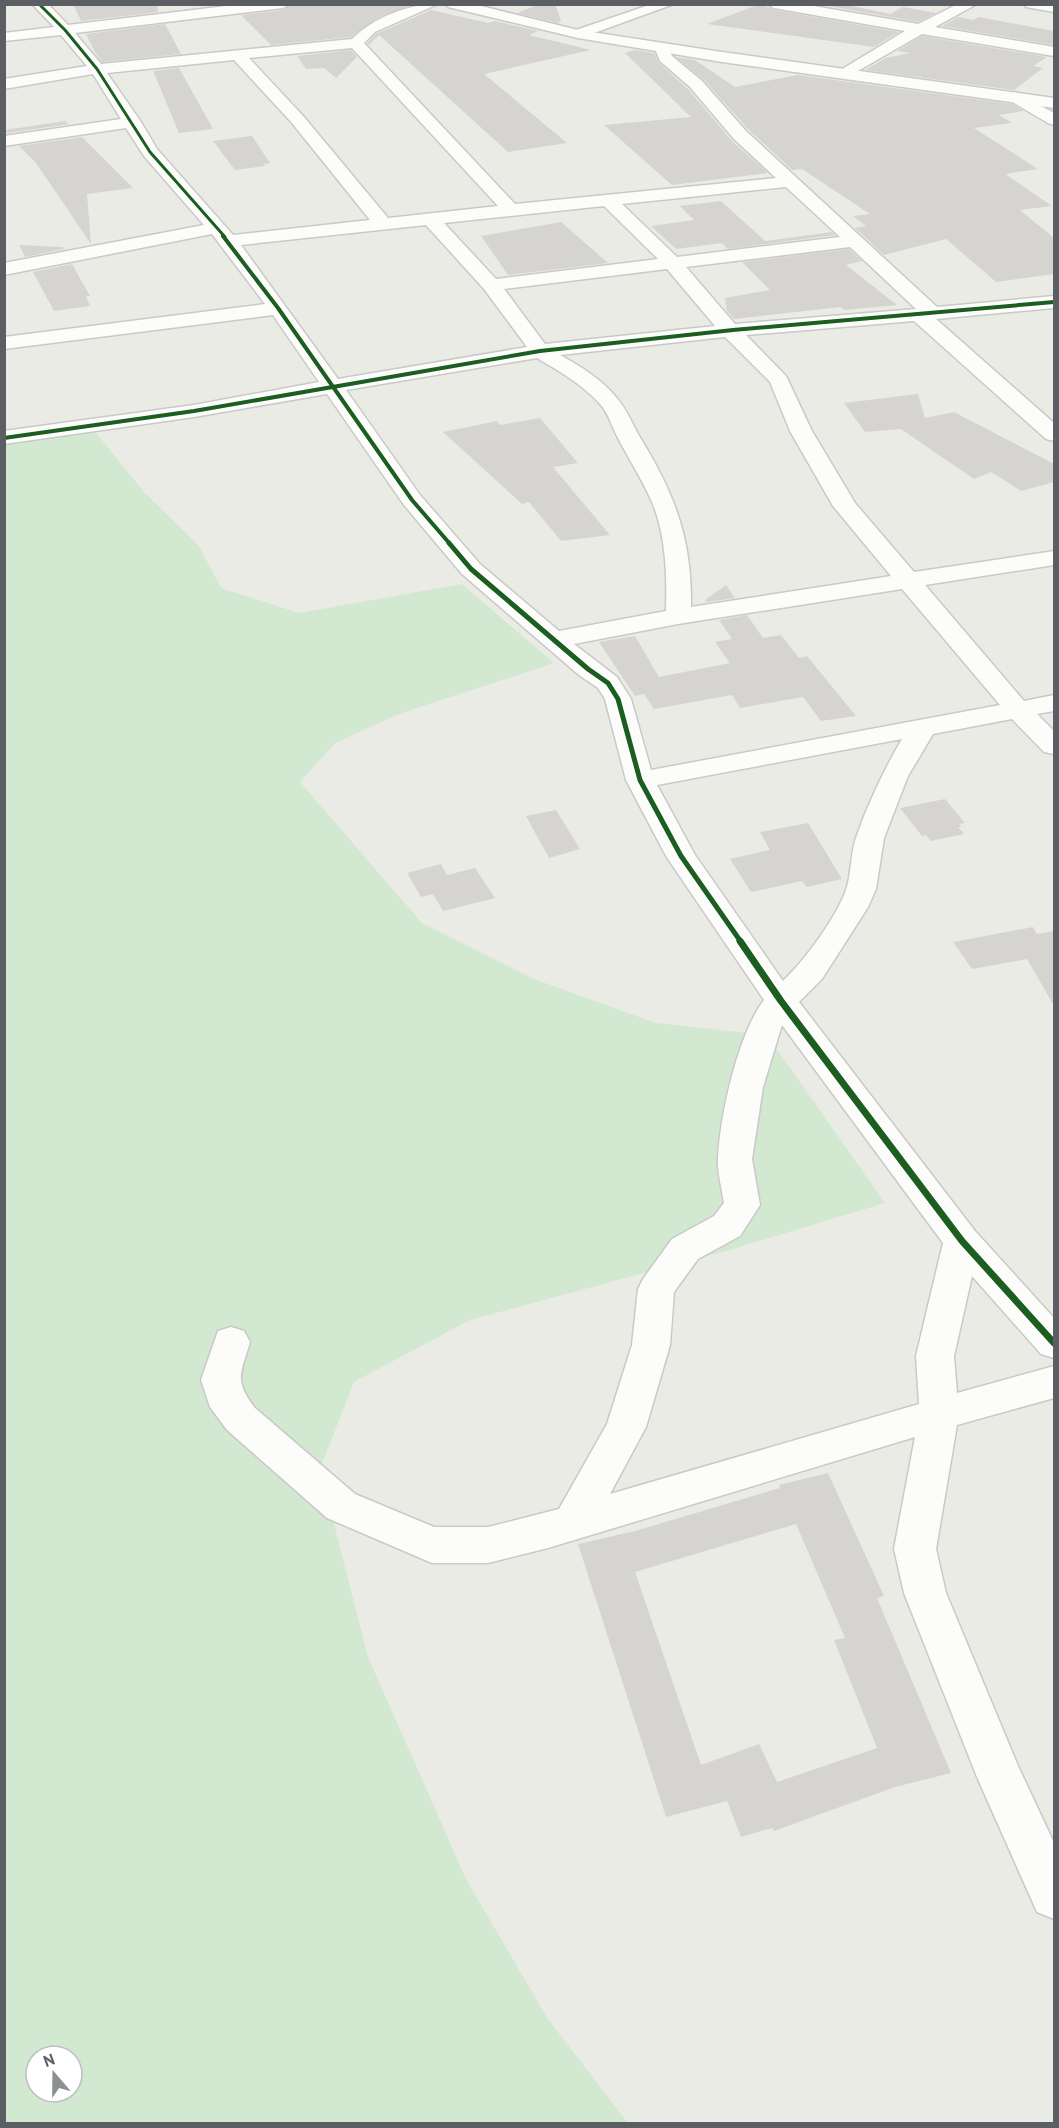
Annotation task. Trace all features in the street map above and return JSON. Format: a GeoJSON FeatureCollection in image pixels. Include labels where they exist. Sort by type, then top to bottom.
{"type":"FeatureCollection","features":[{"type":"Feature","properties":{"kind":"street"},"geometry":{"type":"LineString","coordinates":[[39,4],[65,30],[97,69],[133,122],[150,152],[222,235],[278,308],[412,500],[471,569],[608,683],[618,699],[640,780],[681,856],[781,1001],[962,1241],[1054,1343]]}},
{"type":"Feature","properties":{"kind":"street"},"geometry":{"type":"LineString","coordinates":[[4,38],[283,4]]}},
{"type":"Feature","properties":{"kind":"street"},"geometry":{"type":"LineString","coordinates":[[4,84],[97,69],[356,44],[370,29],[431,4]]}},
{"type":"Feature","properties":{"kind":"street"},"geometry":{"type":"LineString","coordinates":[[453,4],[578,34],[1054,103]]}},
{"type":"Feature","properties":{"kind":"street"},"geometry":{"type":"LineString","coordinates":[[578,34],[667,4]]}},
{"type":"Feature","properties":{"kind":"street"},"geometry":{"type":"LineString","coordinates":[[774,4],[1054,52]]}},
{"type":"Feature","properties":{"kind":"street"},"geometry":{"type":"LineString","coordinates":[[844,74],[893,43],[969,4]]}},
{"type":"Feature","properties":{"kind":"street"},"geometry":{"type":"LineString","coordinates":[[1031,4],[1054,8]]}},
{"type":"Feature","properties":{"kind":"street"},"geometry":{"type":"LineString","coordinates":[[356,44],[417,111],[452,144],[511,210]]}},
{"type":"Feature","properties":{"kind":"street"},"geometry":{"type":"LineString","coordinates":[[661,47],[665,58],[696,84],[740,135],[855,240],[926,315],[1054,434]]}},
{"type":"Feature","properties":{"kind":"street"},"geometry":{"type":"LineString","coordinates":[[239,56],[298,120],[383,224]]}},
{"type":"Feature","properties":{"kind":"street"},"geometry":{"type":"LineString","coordinates":[[1015,97],[1054,120]]}},
{"type":"Feature","properties":{"kind":"street"},"geometry":{"type":"LineString","coordinates":[[4,141],[133,122]]}},
{"type":"Feature","properties":{"kind":"street"},"geometry":{"type":"LineString","coordinates":[[4,269],[222,235],[383,224],[789,182]]}},
{"type":"Feature","properties":{"kind":"street"},"geometry":{"type":"LineString","coordinates":[[608,200],[673,264],[729,329],[779,380],[801,431],[845,506],[1017,709],[1054,746]]}},
{"type":"Feature","properties":{"kind":"street"},"geometry":{"type":"LineString","coordinates":[[431,219],[491,285],[540,351],[577,373],[607,399],[621,418],[628,436],[664,503],[680,580],[678,616]]}},
{"type":"Feature","properties":{"kind":"street"},"geometry":{"type":"LineString","coordinates":[[491,285],[855,240]]}},
{"type":"Feature","properties":{"kind":"street"},"geometry":{"type":"LineString","coordinates":[[4,251],[32,264]]}},
{"type":"Feature","properties":{"kind":"street"},"geometry":{"type":"LineString","coordinates":[[4,438],[195,410],[540,351],[729,329],[926,315],[1054,302]]}},
{"type":"Feature","properties":{"kind":"street"},"geometry":{"type":"LineString","coordinates":[[4,344],[278,308]]}},
{"type":"Feature","properties":{"kind":"street"},"geometry":{"type":"LineString","coordinates":[[555,640],[678,616],[1054,558]]}},
{"type":"Feature","properties":{"kind":"street"},"geometry":{"type":"LineString","coordinates":[[640,780],[1054,703]]}},
{"type":"Feature","properties":{"kind":"street"},"geometry":{"type":"LineString","coordinates":[[573,1522],[626,1427],[651,1346],[656,1289],[685,1249],[727,1226],[742,1205],[735,1159],[747,1087],[761,1037],[770,1015],[811,972],[853,907],[861,889],[870,838],[894,776],[923,727]]}},
{"type":"Feature","properties":{"kind":"street"},"geometry":{"type":"LineString","coordinates":[[962,1241],[935,1356],[939,1413],[915,1549],[925,1593],[1000,1777],[1054,1895]]}},
{"type":"Feature","properties":{"kind":"street"},"geometry":{"type":"LineString","coordinates":[[231,1342],[220,1380],[224,1396],[241,1419],[341,1506],[432,1545],[488,1545],[573,1522],[939,1413],[1054,1382]]}},
{"type":"Feature","properties":{"kind":"green space"},"geometry":{"type":"Polygon","coordinates":[[[92,428],[144,492],[199,546],[221,588],[299,613],[462,584],[554,663],[399,714],[335,743],[300,782],[422,923],[534,979],[656,1023],[767,1035],[885,1203],[733,1249],[470,1320],[354,1382],[320,1469],[368,1657],[467,1881],[548,2019],[628,2123],[5,2123],[5,441],[92,428]]]}},
{"type":"Feature","properties":{"kind":"building"},"geometry":{"type":"Polygon","coordinates":[[[157,4],[158,12],[81,21],[74,6],[157,4]]]}},
{"type":"Feature","properties":{"kind":"building"},"geometry":{"type":"Polygon","coordinates":[[[292,4],[411,5],[379,17],[351,37],[271,45],[241,15],[283,10],[292,4]]]}},
{"type":"Feature","properties":{"kind":"building"},"geometry":{"type":"Polygon","coordinates":[[[540,4],[555,4],[561,21],[558,23],[517,13],[540,4]]]}},
{"type":"Feature","properties":{"kind":"building"},"geometry":{"type":"Polygon","coordinates":[[[760,4],[774,10],[899,32],[874,47],[707,24],[760,4]]]}},
{"type":"Feature","properties":{"kind":"building"},"geometry":{"type":"Polygon","coordinates":[[[818,4],[842,4],[890,14],[903,7],[936,13],[918,22],[818,4]]]}},
{"type":"Feature","properties":{"kind":"building"},"geometry":{"type":"Polygon","coordinates":[[[431,10],[538,31],[529,35],[591,50],[484,74],[567,143],[508,152],[379,35],[369,45],[367,43],[376,34],[431,10]]]}},
{"type":"Feature","properties":{"kind":"building"},"geometry":{"type":"Polygon","coordinates":[[[958,17],[974,20],[978,17],[1054,31],[1054,45],[942,26],[958,17]]]}},
{"type":"Feature","properties":{"kind":"building"},"geometry":{"type":"Polygon","coordinates":[[[165,24],[181,54],[102,62],[86,34],[165,24]]]}},
{"type":"Feature","properties":{"kind":"building"},"geometry":{"type":"Polygon","coordinates":[[[922,36],[1047,57],[1033,66],[1043,68],[1014,90],[865,70],[886,58],[910,53],[897,51],[922,36]]]}},
{"type":"Feature","properties":{"kind":"building"},"geometry":{"type":"Polygon","coordinates":[[[351,50],[357,57],[336,78],[324,68],[306,69],[297,56],[351,50]]]}},
{"type":"Feature","properties":{"kind":"building"},"geometry":{"type":"Polygon","coordinates":[[[634,50],[654,53],[659,63],[688,89],[732,141],[768,173],[672,185],[604,125],[691,117],[625,53],[634,50]]]}},
{"type":"Feature","properties":{"kind":"building"},"geometry":{"type":"Polygon","coordinates":[[[676,57],[695,60],[735,87],[798,75],[1012,104],[1024,111],[999,115],[1012,123],[974,128],[1038,169],[1005,174],[1052,206],[1020,210],[1054,238],[1054,274],[996,282],[946,239],[884,255],[855,228],[866,226],[853,216],[870,214],[802,169],[792,170],[748,129],[704,80],[676,57]]]}},
{"type":"Feature","properties":{"kind":"building"},"geometry":{"type":"Polygon","coordinates":[[[179,68],[213,129],[179,133],[153,71],[179,68]]]}},
{"type":"Feature","properties":{"kind":"building"},"geometry":{"type":"Polygon","coordinates":[[[65,121],[69,124],[7,133],[5,130],[65,121]]]}},
{"type":"Feature","properties":{"kind":"building"},"geometry":{"type":"Polygon","coordinates":[[[252,136],[270,163],[264,164],[265,166],[235,170],[213,141],[252,136]]]}},
{"type":"Feature","properties":{"kind":"building"},"geometry":{"type":"Polygon","coordinates":[[[82,137],[133,188],[87,194],[91,244],[36,163],[19,146],[82,137]]]}},
{"type":"Feature","properties":{"kind":"building"},"geometry":{"type":"Polygon","coordinates":[[[721,201],[765,241],[832,232],[835,235],[728,249],[722,243],[676,249],[651,226],[694,220],[680,206],[721,201]]]}},
{"type":"Feature","properties":{"kind":"building"},"geometry":{"type":"Polygon","coordinates":[[[561,222],[608,263],[508,275],[481,236],[561,222]]]}},
{"type":"Feature","properties":{"kind":"building"},"geometry":{"type":"Polygon","coordinates":[[[19,245],[63,247],[64,249],[25,257],[19,245]]]}},
{"type":"Feature","properties":{"kind":"building"},"geometry":{"type":"Polygon","coordinates":[[[849,249],[862,261],[846,265],[897,305],[844,310],[841,307],[734,319],[727,311],[725,298],[770,290],[742,262],[849,249]]]}},
{"type":"Feature","properties":{"kind":"building"},"geometry":{"type":"Polygon","coordinates":[[[72,264],[90,296],[86,296],[90,306],[54,311],[33,272],[72,264]]]}},
{"type":"Feature","properties":{"kind":"building"},"geometry":{"type":"Polygon","coordinates":[[[918,394],[925,418],[954,412],[1054,464],[1054,482],[1021,491],[991,472],[974,479],[901,429],[865,432],[844,403],[918,394]]]}},
{"type":"Feature","properties":{"kind":"building"},"geometry":{"type":"Polygon","coordinates":[[[540,418],[578,463],[553,467],[610,535],[561,541],[529,502],[522,504],[443,432],[497,421],[500,425],[540,418]]]}},
{"type":"Feature","properties":{"kind":"building"},"geometry":{"type":"Polygon","coordinates":[[[726,585],[735,598],[707,602],[705,600],[726,585]]]}},
{"type":"Feature","properties":{"kind":"building"},"geometry":{"type":"Polygon","coordinates":[[[747,615],[763,638],[781,635],[799,658],[807,656],[856,716],[821,721],[803,697],[740,708],[732,695],[654,709],[644,694],[635,696],[599,642],[635,636],[659,677],[730,663],[715,642],[732,639],[719,620],[747,615]]]}},
{"type":"Feature","properties":{"kind":"building"},"geometry":{"type":"Polygon","coordinates":[[[945,799],[965,823],[959,824],[961,827],[958,827],[964,834],[931,841],[926,835],[922,836],[900,808],[945,799]]]}},
{"type":"Feature","properties":{"kind":"building"},"geometry":{"type":"Polygon","coordinates":[[[556,810],[580,849],[549,858],[526,816],[556,810]]]}},
{"type":"Feature","properties":{"kind":"building"},"geometry":{"type":"Polygon","coordinates":[[[808,823],[842,879],[807,887],[802,881],[751,892],[730,859],[770,850],[760,832],[808,823]]]}},
{"type":"Feature","properties":{"kind":"building"},"geometry":{"type":"Polygon","coordinates":[[[441,864],[447,875],[475,868],[495,898],[443,911],[433,894],[421,897],[407,873],[441,864]]]}},
{"type":"Feature","properties":{"kind":"building"},"geometry":{"type":"Polygon","coordinates":[[[1033,927],[1037,934],[1054,931],[1054,1006],[1027,959],[972,969],[953,942],[1033,927]]]}},
{"type":"Feature","properties":{"kind":"building"},"geometry":{"type":"Polygon","coordinates":[[[828,1473],[884,1596],[877,1598],[951,1773],[895,1787],[774,1831],[772,1828],[741,1837],[727,1801],[666,1817],[578,1544],[635,1531],[780,1488],[779,1485],[828,1473]],[[796,1524],[635,1572],[701,1765],[759,1744],[777,1782],[877,1748],[834,1640],[845,1638],[796,1524]]]}},
{"type":"Feature","properties":{"kind":"cycle path"},"geometry":{"type":"LineString","coordinates":[[39,4],[65,30],[97,69],[150,152],[228,241],[278,308],[412,500],[471,569],[588,669],[608,683],[618,699],[640,780],[681,856],[781,1001],[962,1241],[1054,1343]]}},
{"type":"Feature","properties":{"kind":"cycle path"},"geometry":{"type":"LineString","coordinates":[[4,438],[194,411],[453,364],[540,351],[733,330],[1054,302]]}}]}
